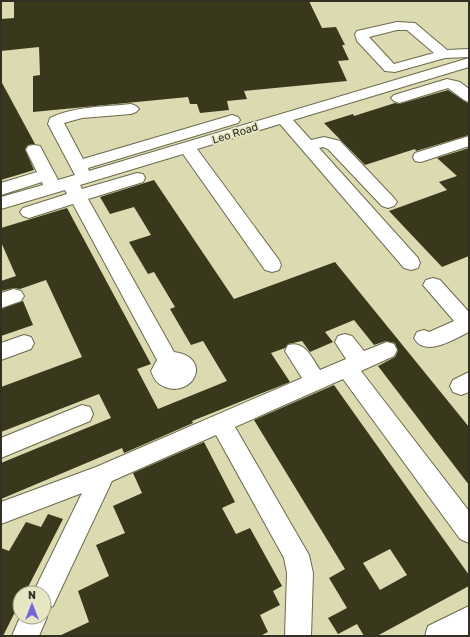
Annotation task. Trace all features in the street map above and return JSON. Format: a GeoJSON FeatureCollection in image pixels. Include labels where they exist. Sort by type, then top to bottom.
{"type":"FeatureCollection","features":[{"type":"Feature","properties":{"kind":"street"},"geometry":{"type":"LineString","coordinates":[[444,54],[418,33],[369,46],[390,68],[395,68],[444,54],[469,53]]}},
{"type":"Feature","properties":{"kind":"street"},"geometry":{"type":"LineString","coordinates":[[382,60],[433,44]]}},
{"type":"Feature","properties":{"kind":"street","name":"Leo Road"},"geometry":{"type":"LineString","coordinates":[[1,203],[68,181],[283,118],[465,68]]}},
{"type":"Feature","properties":{"kind":"street"},"geometry":{"type":"LineString","coordinates":[[399,98],[447,83],[455,85],[469,97]]}},
{"type":"Feature","properties":{"kind":"street"},"geometry":{"type":"LineString","coordinates":[[131,109],[65,117],[56,121],[56,124],[68,181],[169,362]]}},
{"type":"Feature","properties":{"kind":"street"},"geometry":{"type":"LineString","coordinates":[[283,118],[412,263]]}},
{"type":"Feature","properties":{"kind":"street"},"geometry":{"type":"LineString","coordinates":[[29,212],[68,181],[218,123],[249,119],[266,124]]}},
{"type":"Feature","properties":{"kind":"street"},"geometry":{"type":"LineString","coordinates":[[421,157],[469,141]]}},
{"type":"Feature","properties":{"kind":"street"},"geometry":{"type":"LineString","coordinates":[[307,146],[324,142],[334,145],[388,202]]}},
{"type":"Feature","properties":{"kind":"street"},"geometry":{"type":"LineString","coordinates":[[187,147],[272,265]]}},
{"type":"Feature","properties":{"kind":"street"},"geometry":{"type":"LineString","coordinates":[[34,150],[68,181]]}},
{"type":"Feature","properties":{"kind":"street"},"geometry":{"type":"LineString","coordinates":[[1,189],[68,181],[137,178]]}},
{"type":"Feature","properties":{"kind":"street"},"geometry":{"type":"LineString","coordinates":[[424,338],[427,340],[432,339],[469,324],[433,285]]}},
{"type":"Feature","properties":{"kind":"street"},"geometry":{"type":"LineString","coordinates":[[345,342],[354,365],[469,531]]}},
{"type":"Feature","properties":{"kind":"street"},"geometry":{"type":"LineString","coordinates":[[1,352],[24,343]]}},
{"type":"Feature","properties":{"kind":"street"},"geometry":{"type":"LineString","coordinates":[[1,513],[104,474],[387,350]]}},
{"type":"Feature","properties":{"kind":"street"},"geometry":{"type":"LineString","coordinates":[[295,351],[316,381]]}},
{"type":"Feature","properties":{"kind":"street"},"geometry":{"type":"LineString","coordinates":[[1,448],[82,414]]}},
{"type":"Feature","properties":{"kind":"street"},"geometry":{"type":"LineString","coordinates":[[221,423],[296,555],[300,573],[298,636]]}},
{"type":"Feature","properties":{"kind":"street"},"geometry":{"type":"LineString","coordinates":[[50,585],[104,474]]}},
{"type":"Feature","properties":{"kind":"street"},"geometry":{"type":"LineString","coordinates":[[25,636],[30,625]]}},
{"type":"Feature","properties":{"kind":"street"},"geometry":{"type":"LineString","coordinates":[[438,636],[467,626]]}},
{"type":"Feature","properties":{"kind":"shaded area"},"geometry":{"type":"Polygon","coordinates":[[[1,1],[469,1],[469,636],[1,636],[1,1]]]}},
{"type":"Feature","properties":{"kind":"building"},"geometry":{"type":"Polygon","coordinates":[[[14,1],[309,1],[322,28],[336,27],[345,45],[342,45],[349,60],[338,61],[347,81],[244,91],[247,99],[227,101],[229,110],[200,113],[197,104],[190,104],[188,97],[33,112],[33,76],[40,75],[39,47],[1,51],[1,19],[14,18],[14,1]]]}},
{"type":"Feature","properties":{"kind":"building"},"geometry":{"type":"Polygon","coordinates":[[[1,81],[35,144],[28,145],[25,149],[34,170],[1,180],[1,81]]]}},
{"type":"Feature","properties":{"kind":"building"},"geometry":{"type":"Polygon","coordinates":[[[448,90],[469,104],[469,135],[416,151],[415,149],[365,165],[324,123],[353,114],[354,116],[395,103],[399,104],[448,90]]]}},
{"type":"Feature","properties":{"kind":"building"},"geometry":{"type":"Polygon","coordinates":[[[469,148],[469,256],[442,267],[389,211],[447,190],[439,182],[457,176],[437,158],[469,148]]]}},
{"type":"Feature","properties":{"kind":"building"},"geometry":{"type":"Polygon","coordinates":[[[154,180],[234,299],[335,262],[469,427],[469,485],[378,366],[395,357],[398,351],[395,343],[386,341],[374,345],[354,320],[325,332],[333,342],[310,352],[302,341],[288,344],[285,348],[271,353],[290,382],[192,421],[193,423],[124,453],[122,448],[1,499],[1,463],[111,418],[99,394],[1,432],[1,387],[82,357],[46,280],[20,289],[14,288],[1,291],[1,281],[16,276],[1,242],[1,228],[67,208],[151,364],[137,369],[158,409],[227,381],[203,341],[191,345],[170,309],[175,307],[154,272],[148,274],[129,242],[151,235],[134,207],[110,214],[100,197],[154,180]]]}},
{"type":"Feature","properties":{"kind":"building"},"geometry":{"type":"Polygon","coordinates":[[[23,301],[33,325],[1,336],[1,309],[23,301]]]}},
{"type":"Feature","properties":{"kind":"building"},"geometry":{"type":"Polygon","coordinates":[[[334,385],[469,575],[469,586],[377,636],[364,636],[357,624],[338,634],[328,618],[347,608],[329,578],[345,569],[254,420],[334,385]],[[390,549],[363,563],[380,590],[407,575],[390,549]]]}},
{"type":"Feature","properties":{"kind":"building"},"geometry":{"type":"Polygon","coordinates":[[[204,442],[235,502],[222,508],[236,534],[250,528],[282,586],[273,591],[280,605],[260,615],[268,632],[260,636],[59,636],[89,622],[78,591],[109,576],[96,545],[125,533],[113,506],[142,493],[133,473],[204,442]]]}},
{"type":"Feature","properties":{"kind":"building"},"geometry":{"type":"Polygon","coordinates":[[[48,514],[63,519],[29,585],[12,585],[12,618],[3,636],[1,636],[1,548],[9,551],[26,522],[41,527],[48,514]]]}}]}
